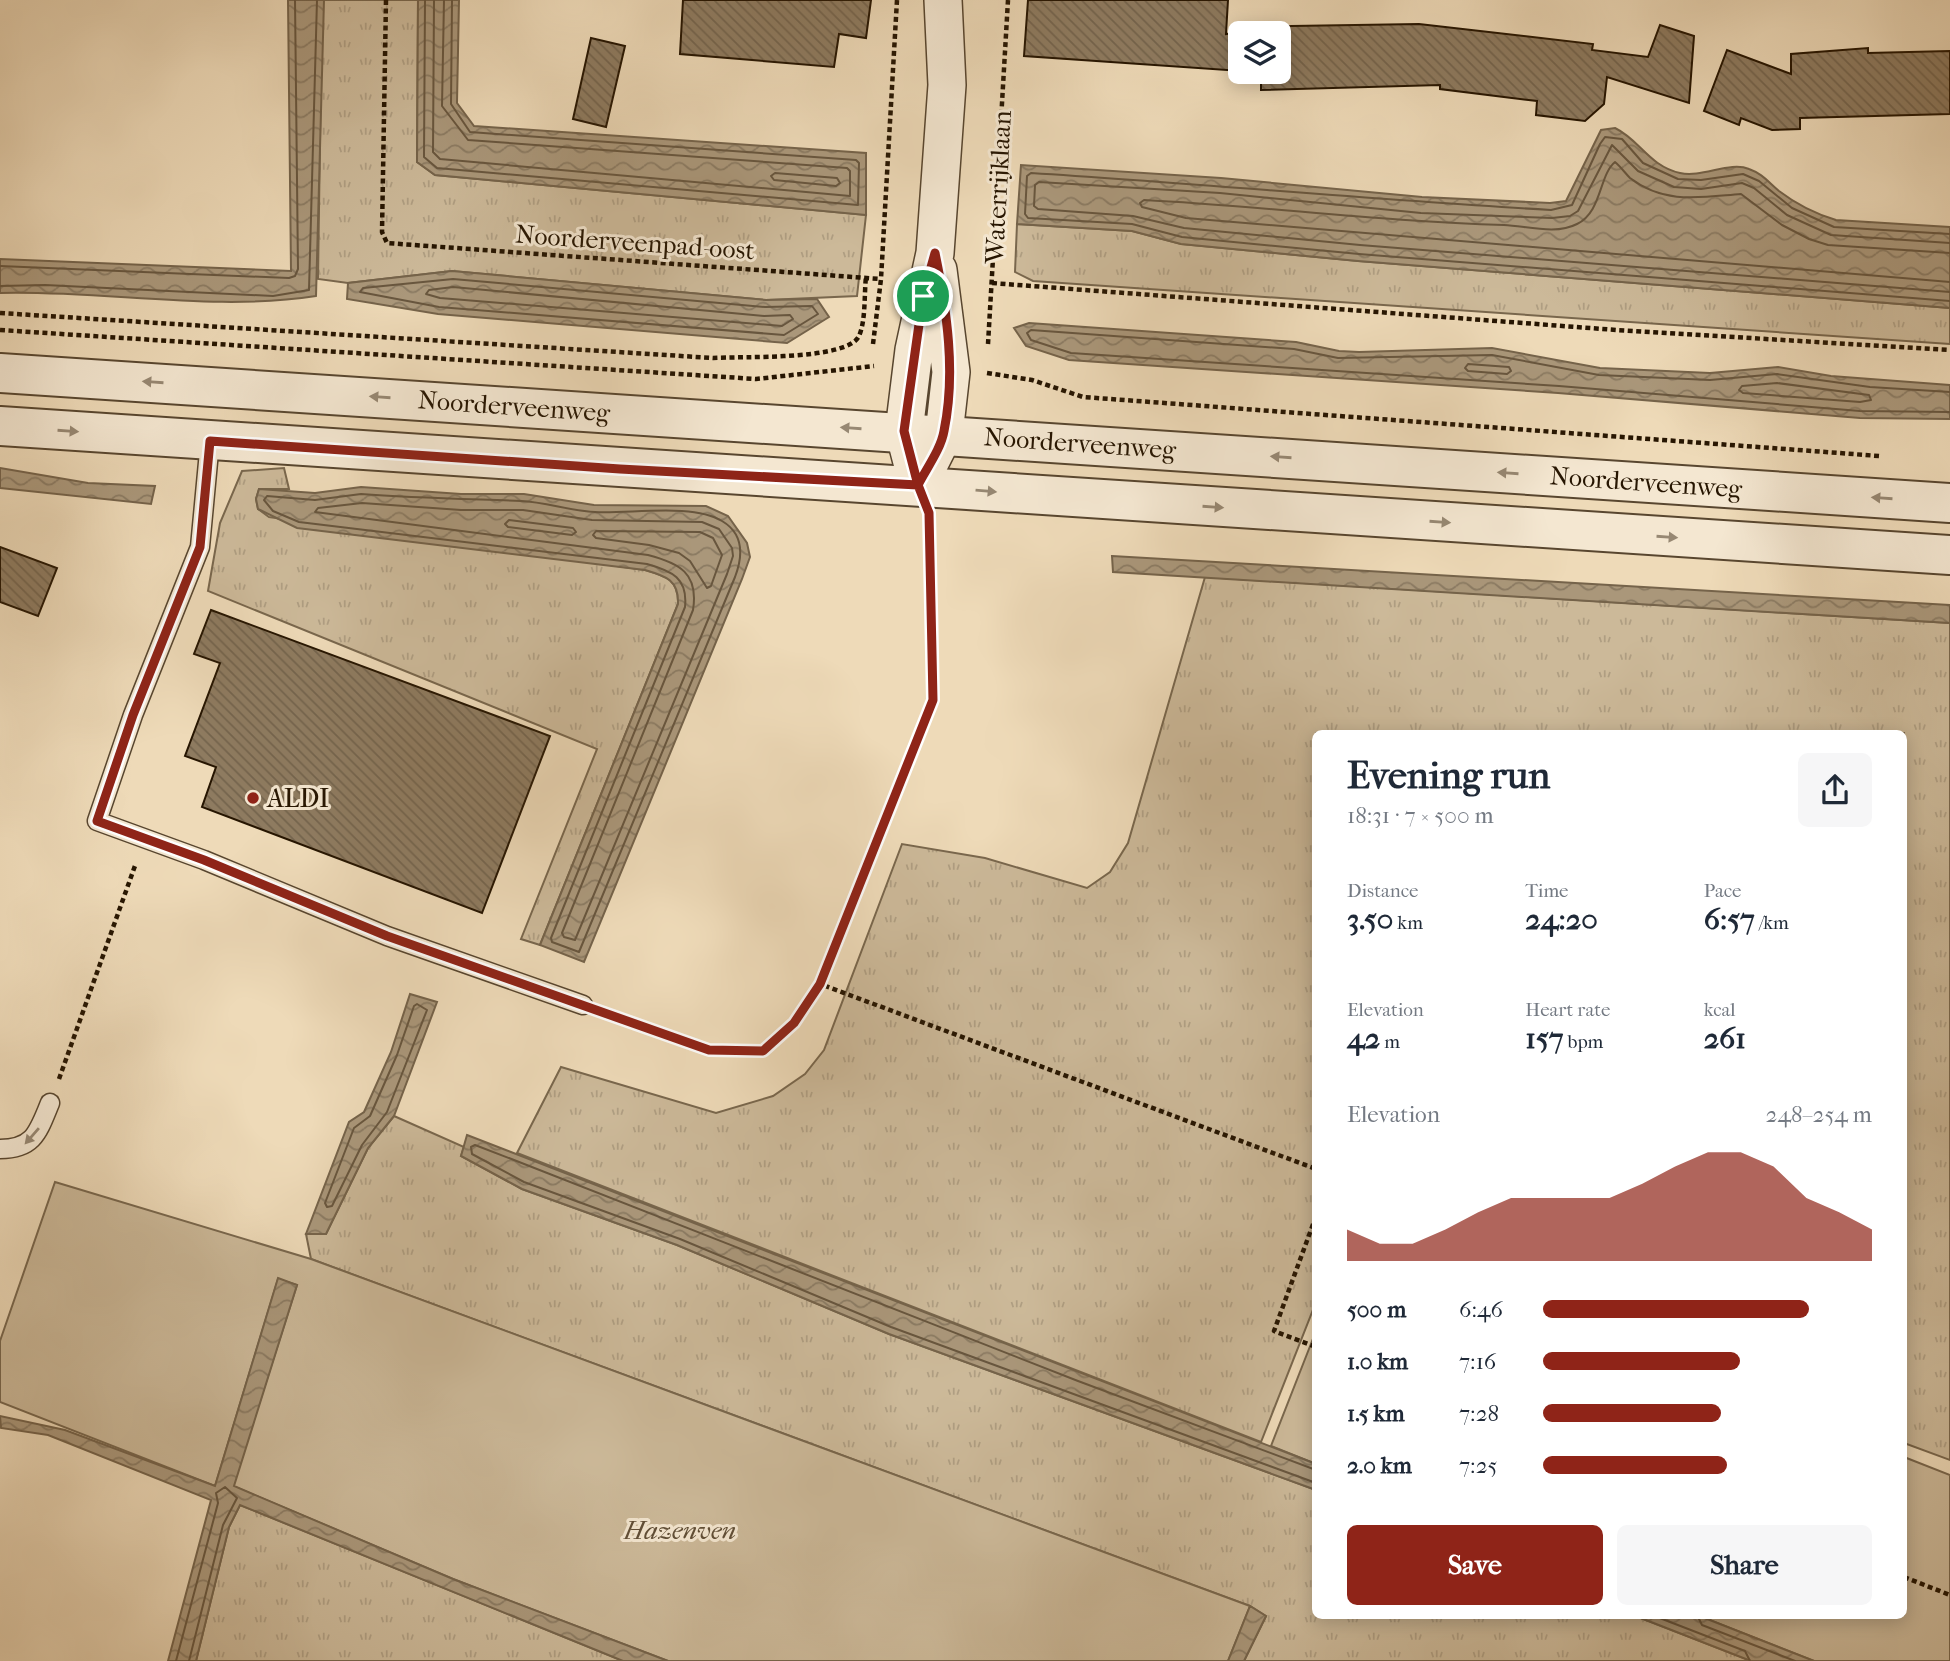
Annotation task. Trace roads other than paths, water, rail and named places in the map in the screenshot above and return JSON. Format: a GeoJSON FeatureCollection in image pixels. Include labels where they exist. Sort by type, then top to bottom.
{"type":"FeatureCollection","features":[{"type":"Feature","properties":{"kind":"street"},"geometry":{"type":"LineString","coordinates":[[918,485],[904,431],[914,350],[936,236],[947,85],[943,0]]}},
{"type":"Feature","properties":{"kind":"street"},"geometry":{"type":"LineString","coordinates":[[947,85],[965,0]]}},
{"type":"Feature","properties":{"kind":"street"},"geometry":{"type":"LineString","coordinates":[[918,485],[944,434],[951,372],[936,236]]}},
{"type":"Feature","properties":{"kind":"street","name":"Noorderveenweg"},"geometry":{"type":"LineString","coordinates":[[0,373],[904,431],[1950,503]]}},
{"type":"Feature","properties":{"kind":"street","name":"Noorderveenweg"},"geometry":{"type":"LineString","coordinates":[[0,426],[1950,555]]}},
{"type":"Feature","properties":{"kind":"lane"},"geometry":{"type":"LineString","coordinates":[[210,441],[200,547],[133,715],[97,821],[204,860],[387,936],[583,1005]]}},
{"type":"Feature","properties":{"kind":"lane"},"geometry":{"type":"LineString","coordinates":[[0,1149],[21,1148],[38,1133],[50,1104]]}},
{"type":"Feature","properties":{"kind":"water"},"geometry":{"type":"Polygon","coordinates":[[[288,0],[324,0],[316,296],[239,302],[0,293],[0,259],[291,271],[288,0]]]}},
{"type":"Feature","properties":{"kind":"water"},"geometry":{"type":"Polygon","coordinates":[[[418,0],[459,0],[457,103],[474,126],[866,153],[866,215],[435,175],[417,162],[418,0]]]}},
{"type":"Feature","properties":{"kind":"water"},"geometry":{"type":"Polygon","coordinates":[[[1615,128],[1669,170],[1689,174],[1733,167],[1749,169],[1799,204],[1836,220],[1950,227],[1950,308],[1358,261],[1181,244],[1132,231],[1017,224],[1021,165],[1221,178],[1422,197],[1550,203],[1566,201],[1601,130],[1615,128]]]}},
{"type":"Feature","properties":{"kind":"water"},"geometry":{"type":"Polygon","coordinates":[[[452,271],[766,300],[817,299],[829,317],[787,343],[438,314],[347,299],[348,283],[452,271]]]}},
{"type":"Feature","properties":{"kind":"water"},"geometry":{"type":"Polygon","coordinates":[[[1029,323],[1296,342],[1339,351],[1492,348],[1600,368],[1710,373],[1778,367],[1831,376],[1950,385],[1950,419],[1860,418],[1558,393],[1069,360],[1026,346],[1014,328],[1029,323]]]}},
{"type":"Feature","properties":{"kind":"water"},"geometry":{"type":"Polygon","coordinates":[[[0,468],[88,483],[155,486],[151,504],[0,488],[0,468]]]}},
{"type":"Feature","properties":{"kind":"water"},"geometry":{"type":"Polygon","coordinates":[[[361,487],[461,494],[524,494],[594,505],[706,506],[728,516],[747,543],[750,557],[742,579],[584,962],[540,945],[678,604],[674,584],[665,577],[645,570],[297,528],[258,509],[256,499],[259,489],[315,493],[361,487]]]}},
{"type":"Feature","properties":{"kind":"water"},"geometry":{"type":"Polygon","coordinates":[[[1112,556],[1950,605],[1950,623],[1113,572],[1112,556]]]}},
{"type":"Feature","properties":{"kind":"water"},"geometry":{"type":"Polygon","coordinates":[[[410,994],[437,1002],[394,1116],[368,1148],[326,1234],[306,1234],[349,1122],[364,1112],[391,1052],[410,994]]]}},
{"type":"Feature","properties":{"kind":"water"},"geometry":{"type":"Polygon","coordinates":[[[467,1135],[1312,1462],[1312,1489],[889,1334],[677,1245],[522,1189],[461,1156],[467,1135]]]}},
{"type":"Feature","properties":{"kind":"water"},"geometry":{"type":"Polygon","coordinates":[[[278,1278],[297,1285],[234,1486],[453,1579],[668,1661],[623,1661],[240,1505],[229,1527],[196,1661],[168,1661],[211,1500],[48,1435],[1,1428],[0,1416],[65,1430],[215,1486],[278,1278]]]}},
{"type":"Feature","properties":{"kind":"water"},"geometry":{"type":"Polygon","coordinates":[[[1250,1606],[1266,1616],[1244,1661],[1228,1661],[1250,1606]]]}},
{"type":"Feature","properties":{"kind":"water"},"geometry":{"type":"Polygon","coordinates":[[[1643,1619],[1707,1619],[1814,1661],[1751,1661],[1643,1619]]]}},
{"type":"Feature","properties":{"kind":"place","name":"ALDI"},"geometry":{"type":"Point","coordinates":[253,798]}},
{"type":"Feature","properties":{"kind":"park label","name":"Hazenven"},"geometry":{"type":"Point","coordinates":[680,1530]}}]}
